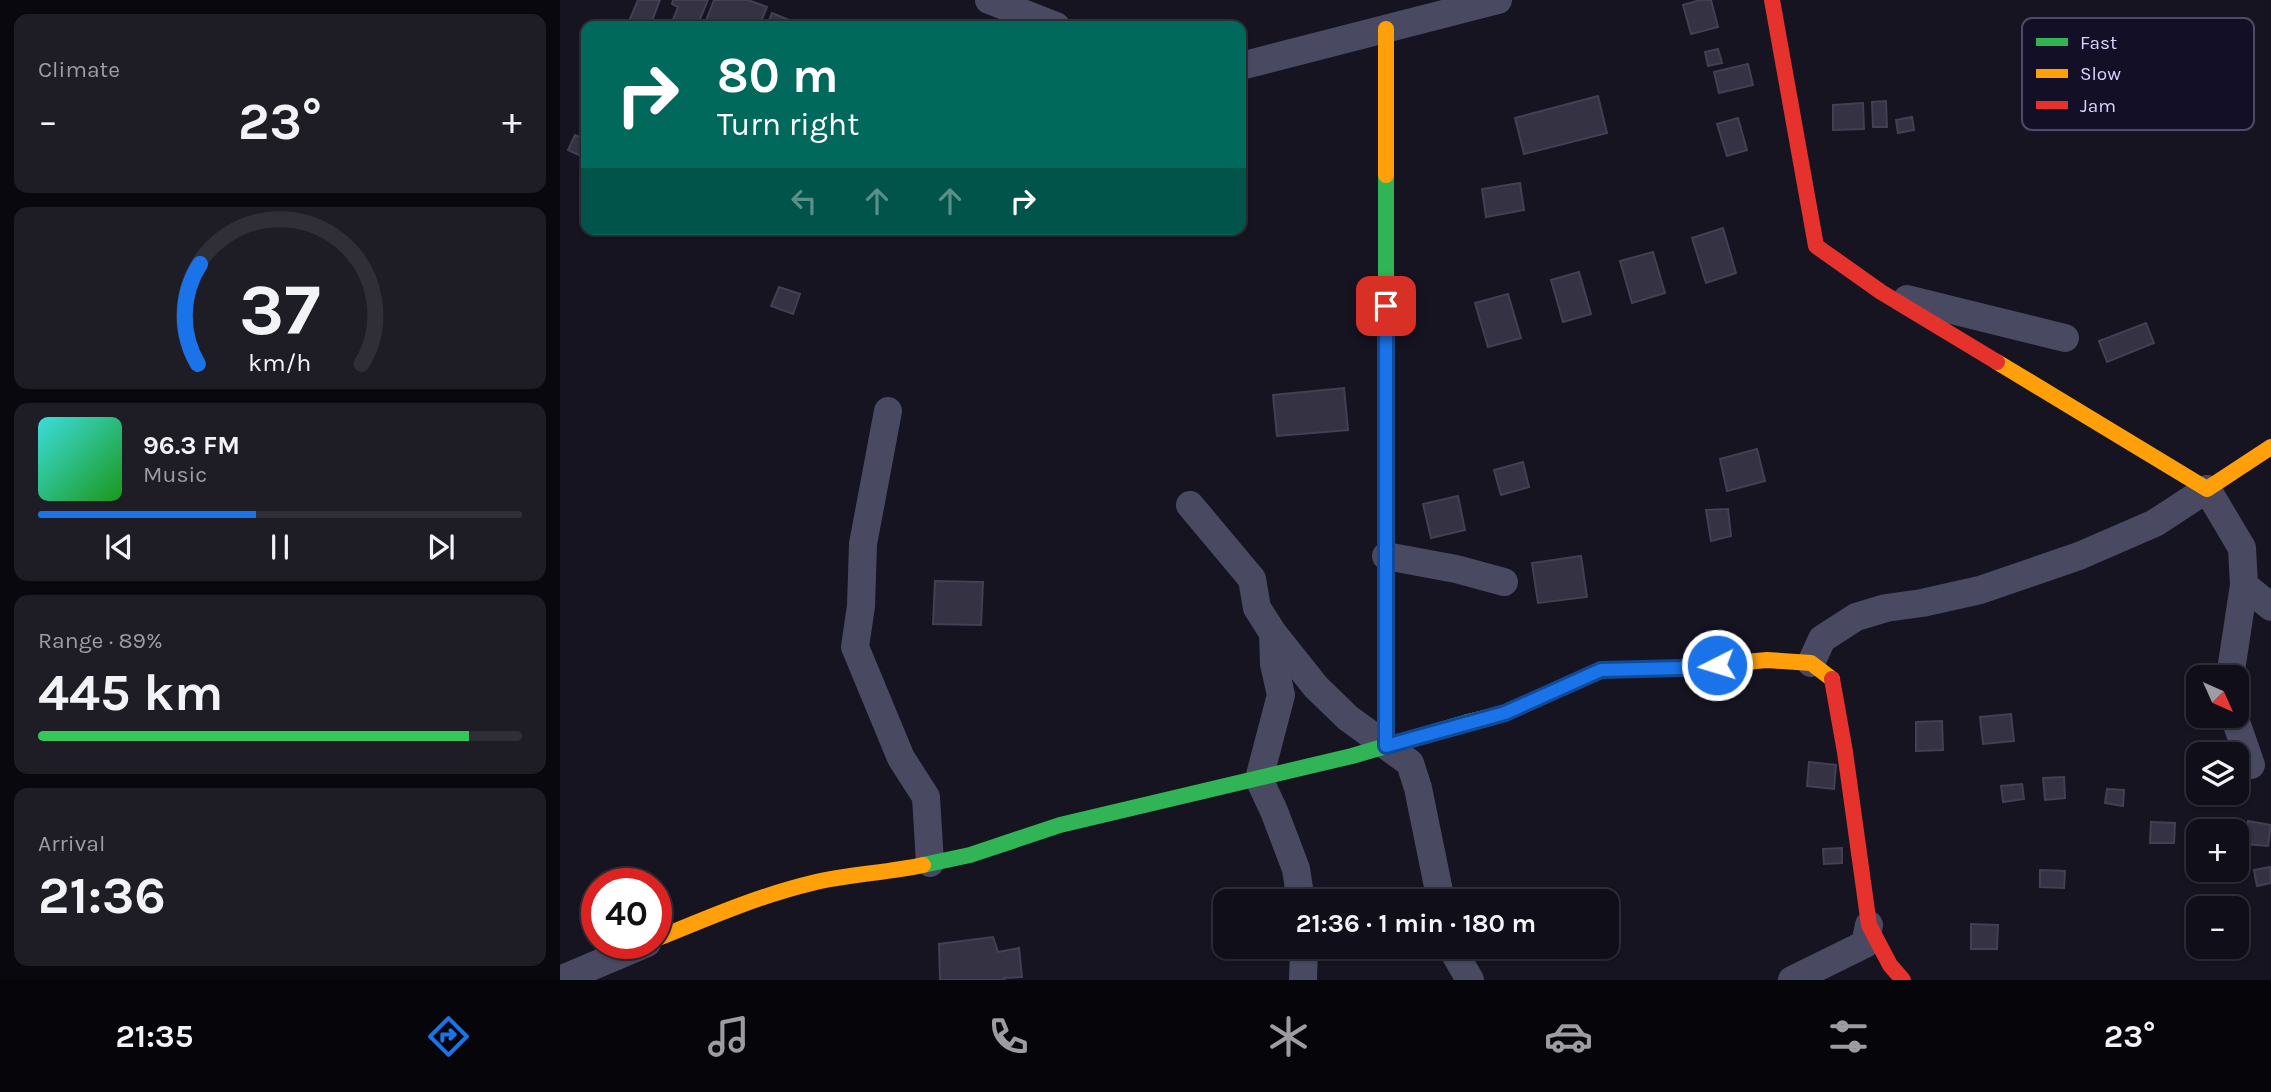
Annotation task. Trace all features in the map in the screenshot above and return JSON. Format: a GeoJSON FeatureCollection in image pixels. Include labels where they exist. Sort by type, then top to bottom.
{"type":"FeatureCollection","features":[{"type":"Feature","properties":{"kind":"street"},"geometry":{"type":"LineString","coordinates":[[989,0],[1043,21]]}},
{"type":"Feature","properties":{"kind":"street"},"geometry":{"type":"LineString","coordinates":[[1246,65],[1498,0]]}},
{"type":"Feature","properties":{"kind":"street"},"geometry":{"type":"LineString","coordinates":[[1772,0],[1816,246],[1881,292],[2207,489],[2224,513],[2242,548],[2244,585],[2232,665]]}},
{"type":"Feature","properties":{"kind":"street"},"geometry":{"type":"LineString","coordinates":[[1386,29],[1386,746]]}},
{"type":"Feature","properties":{"kind":"street"},"geometry":{"type":"LineString","coordinates":[[1881,292],[2065,338]]}},
{"type":"Feature","properties":{"kind":"street"},"geometry":{"type":"LineString","coordinates":[[888,411],[863,544],[861,607],[855,647],[901,758],[926,797],[930,863]]}},
{"type":"Feature","properties":{"kind":"street"},"geometry":{"type":"LineString","coordinates":[[1811,663],[1822,639],[1856,617],[1886,608],[1980,590],[2079,556],[2155,523],[2271,447]]}},
{"type":"Feature","properties":{"kind":"street"},"geometry":{"type":"LineString","coordinates":[[1190,505],[1252,579],[1258,608],[1273,633],[1316,687],[1348,718],[1410,763],[1418,788],[1439,889]]}},
{"type":"Feature","properties":{"kind":"street"},"geometry":{"type":"LineString","coordinates":[[1386,556],[1456,569],[1504,582]]}},
{"type":"Feature","properties":{"kind":"street"},"geometry":{"type":"LineString","coordinates":[[2244,585],[2271,607]]}},
{"type":"Feature","properties":{"kind":"street"},"geometry":{"type":"LineString","coordinates":[[1273,633],[1274,664],[1280,695],[1259,779],[1275,811],[1296,869],[1299,889]]}},
{"type":"Feature","properties":{"kind":"street"},"geometry":{"type":"LineString","coordinates":[[672,932],[739,905],[814,881],[895,871],[970,855],[1060,825],[1259,779],[1505,713],[1601,670],[1681,668],[1767,660],[1811,663],[1832,679],[1869,925],[1865,944],[1793,980]]}},
{"type":"Feature","properties":{"kind":"street"},"geometry":{"type":"LineString","coordinates":[[2238,728],[2251,765]]}},
{"type":"Feature","properties":{"kind":"street"},"geometry":{"type":"LineString","coordinates":[[1869,925],[1890,965],[1903,980]]}},
{"type":"Feature","properties":{"kind":"street"},"geometry":{"type":"LineString","coordinates":[[560,980],[609,959]]}},
{"type":"Feature","properties":{"kind":"street"},"geometry":{"type":"LineString","coordinates":[[1303,980],[1304,959]]}},
{"type":"Feature","properties":{"kind":"street"},"geometry":{"type":"LineString","coordinates":[[1458,959],[1470,980]]}},
{"type":"Feature","properties":{"kind":"building"},"geometry":{"type":"Polygon","coordinates":[[[638,0],[660,0],[652,21],[629,21],[638,0]]]}},
{"type":"Feature","properties":{"kind":"building"},"geometry":{"type":"Polygon","coordinates":[[[673,0],[708,0],[699,21],[672,21],[678,7],[672,4],[673,0]]]}},
{"type":"Feature","properties":{"kind":"building"},"geometry":{"type":"Polygon","coordinates":[[[714,0],[748,0],[767,7],[761,21],[706,21],[714,0]]]}},
{"type":"Feature","properties":{"kind":"building"},"geometry":{"type":"Polygon","coordinates":[[[1711,0],[1718,27],[1691,34],[1683,5],[1711,0]]]}},
{"type":"Feature","properties":{"kind":"building"},"geometry":{"type":"Polygon","coordinates":[[[772,13],[791,21],[769,21],[772,13]]]}},
{"type":"Feature","properties":{"kind":"building"},"geometry":{"type":"Polygon","coordinates":[[[1718,49],[1722,63],[1708,66],[1705,52],[1718,49]]]}},
{"type":"Feature","properties":{"kind":"building"},"geometry":{"type":"Polygon","coordinates":[[[1748,64],[1753,85],[1719,93],[1714,72],[1748,64]]]}},
{"type":"Feature","properties":{"kind":"building"},"geometry":{"type":"Polygon","coordinates":[[[1598,96],[1607,133],[1524,154],[1515,118],[1598,96]]]}},
{"type":"Feature","properties":{"kind":"building"},"geometry":{"type":"Polygon","coordinates":[[[1886,101],[1887,127],[1873,127],[1872,102],[1886,101]]]}},
{"type":"Feature","properties":{"kind":"building"},"geometry":{"type":"Polygon","coordinates":[[[1863,103],[1864,129],[1833,130],[1833,105],[1863,103]]]}},
{"type":"Feature","properties":{"kind":"building"},"geometry":{"type":"Polygon","coordinates":[[[1912,117],[1914,130],[1898,133],[1896,120],[1912,117]]]}},
{"type":"Feature","properties":{"kind":"building"},"geometry":{"type":"Polygon","coordinates":[[[1738,118],[1747,150],[1727,156],[1717,124],[1738,118]]]}},
{"type":"Feature","properties":{"kind":"building"},"geometry":{"type":"Polygon","coordinates":[[[575,135],[581,138],[581,156],[568,150],[575,135]]]}},
{"type":"Feature","properties":{"kind":"building"},"geometry":{"type":"Polygon","coordinates":[[[1520,183],[1524,210],[1486,217],[1482,189],[1520,183]]]}},
{"type":"Feature","properties":{"kind":"building"},"geometry":{"type":"Polygon","coordinates":[[[1723,228],[1736,273],[1706,283],[1692,238],[1723,228]]]}},
{"type":"Feature","properties":{"kind":"building"},"geometry":{"type":"Polygon","coordinates":[[[1653,252],[1665,293],[1632,303],[1620,261],[1653,252]]]}},
{"type":"Feature","properties":{"kind":"building"},"geometry":{"type":"Polygon","coordinates":[[[1579,272],[1591,314],[1563,322],[1551,280],[1579,272]]]}},
{"type":"Feature","properties":{"kind":"building"},"geometry":{"type":"Polygon","coordinates":[[[779,287],[800,294],[793,314],[771,306],[779,287]]]}},
{"type":"Feature","properties":{"kind":"building"},"geometry":{"type":"Polygon","coordinates":[[[1508,294],[1521,338],[1488,347],[1475,303],[1508,294]]]}},
{"type":"Feature","properties":{"kind":"building"},"geometry":{"type":"Polygon","coordinates":[[[2146,323],[2154,343],[2107,362],[2099,341],[2146,323]]]}},
{"type":"Feature","properties":{"kind":"building"},"geometry":{"type":"Polygon","coordinates":[[[1344,388],[1348,430],[1277,436],[1273,395],[1344,388]]]}},
{"type":"Feature","properties":{"kind":"building"},"geometry":{"type":"Polygon","coordinates":[[[1757,449],[1765,481],[1727,491],[1720,459],[1757,449]]]}},
{"type":"Feature","properties":{"kind":"building"},"geometry":{"type":"Polygon","coordinates":[[[1523,462],[1529,487],[1501,495],[1494,470],[1523,462]]]}},
{"type":"Feature","properties":{"kind":"building"},"geometry":{"type":"Polygon","coordinates":[[[1458,496],[1465,530],[1431,538],[1423,504],[1458,496]]]}},
{"type":"Feature","properties":{"kind":"building"},"geometry":{"type":"Polygon","coordinates":[[[1728,509],[1731,536],[1711,541],[1706,510],[1728,509]]]}},
{"type":"Feature","properties":{"kind":"building"},"geometry":{"type":"Polygon","coordinates":[[[1581,556],[1587,597],[1538,603],[1532,563],[1581,556]]]}},
{"type":"Feature","properties":{"kind":"building"},"geometry":{"type":"Polygon","coordinates":[[[935,581],[983,582],[981,625],[933,624],[935,581]]]}},
{"type":"Feature","properties":{"kind":"building"},"geometry":{"type":"Polygon","coordinates":[[[2011,714],[2014,741],[1983,744],[1980,717],[2011,714]]]}},
{"type":"Feature","properties":{"kind":"building"},"geometry":{"type":"Polygon","coordinates":[[[1942,721],[1943,750],[1916,751],[1916,722],[1942,721]]]}},
{"type":"Feature","properties":{"kind":"building"},"geometry":{"type":"Polygon","coordinates":[[[1809,762],[1836,765],[1834,789],[1807,786],[1809,762]]]}},
{"type":"Feature","properties":{"kind":"building"},"geometry":{"type":"Polygon","coordinates":[[[2064,777],[2065,798],[2045,800],[2043,778],[2064,777]]]}},
{"type":"Feature","properties":{"kind":"building"},"geometry":{"type":"Polygon","coordinates":[[[2022,784],[2024,799],[2003,802],[2001,786],[2022,784]]]}},
{"type":"Feature","properties":{"kind":"building"},"geometry":{"type":"Polygon","coordinates":[[[2107,789],[2124,790],[2123,806],[2105,803],[2107,789]]]}},
{"type":"Feature","properties":{"kind":"building"},"geometry":{"type":"Polygon","coordinates":[[[2249,821],[2271,825],[2268,846],[2249,844],[2249,821]]]}},
{"type":"Feature","properties":{"kind":"building"},"geometry":{"type":"Polygon","coordinates":[[[2151,822],[2175,823],[2174,843],[2150,843],[2151,822]]]}},
{"type":"Feature","properties":{"kind":"building"},"geometry":{"type":"Polygon","coordinates":[[[1842,848],[1842,863],[1824,864],[1823,849],[1842,848]]]}},
{"type":"Feature","properties":{"kind":"building"},"geometry":{"type":"Polygon","coordinates":[[[2270,867],[2271,883],[2257,886],[2254,870],[2270,867]]]}},
{"type":"Feature","properties":{"kind":"building"},"geometry":{"type":"Polygon","coordinates":[[[2040,870],[2065,871],[2064,888],[2040,887],[2040,870]]]}},
{"type":"Feature","properties":{"kind":"building"},"geometry":{"type":"Polygon","coordinates":[[[1971,924],[1998,925],[1997,949],[1971,949],[1971,924]]]}},
{"type":"Feature","properties":{"kind":"building"},"geometry":{"type":"Polygon","coordinates":[[[993,937],[998,952],[1019,948],[1022,977],[1004,978],[1005,980],[940,980],[939,944],[993,937]]]}},
{"type":"Feature","properties":{"kind":"traffic: fast"},"geometry":{"type":"LineString","coordinates":[[1386,175],[1386,746]]}},
{"type":"Feature","properties":{"kind":"traffic: fast"},"geometry":{"type":"LineString","coordinates":[[923,865],[970,855],[1060,825],[1352,756],[1468,722]]}},
{"type":"Feature","properties":{"kind":"traffic: slow"},"geometry":{"type":"LineString","coordinates":[[1386,29],[1386,175]]}},
{"type":"Feature","properties":{"kind":"traffic: slow"},"geometry":{"type":"LineString","coordinates":[[1997,362],[2207,489],[2271,447]]}},
{"type":"Feature","properties":{"kind":"traffic: slow"},"geometry":{"type":"LineString","coordinates":[[1468,722],[1505,713],[1601,670],[1681,668],[1767,660],[1811,663],[1832,679]]}},
{"type":"Feature","properties":{"kind":"traffic: slow"},"geometry":{"type":"LineString","coordinates":[[672,933],[792,888],[923,865]]}},
{"type":"Feature","properties":{"kind":"traffic: jam"},"geometry":{"type":"LineString","coordinates":[[1772,0],[1816,246],[1881,292],[1997,362]]}},
{"type":"Feature","properties":{"kind":"traffic: jam"},"geometry":{"type":"LineString","coordinates":[[1832,679],[1869,925],[1890,965],[1903,980]]}},
{"type":"Feature","properties":{"kind":"route"},"geometry":{"type":"LineString","coordinates":[[1386,306],[1386,746],[1505,713],[1601,670],[1717,665]]}}]}
